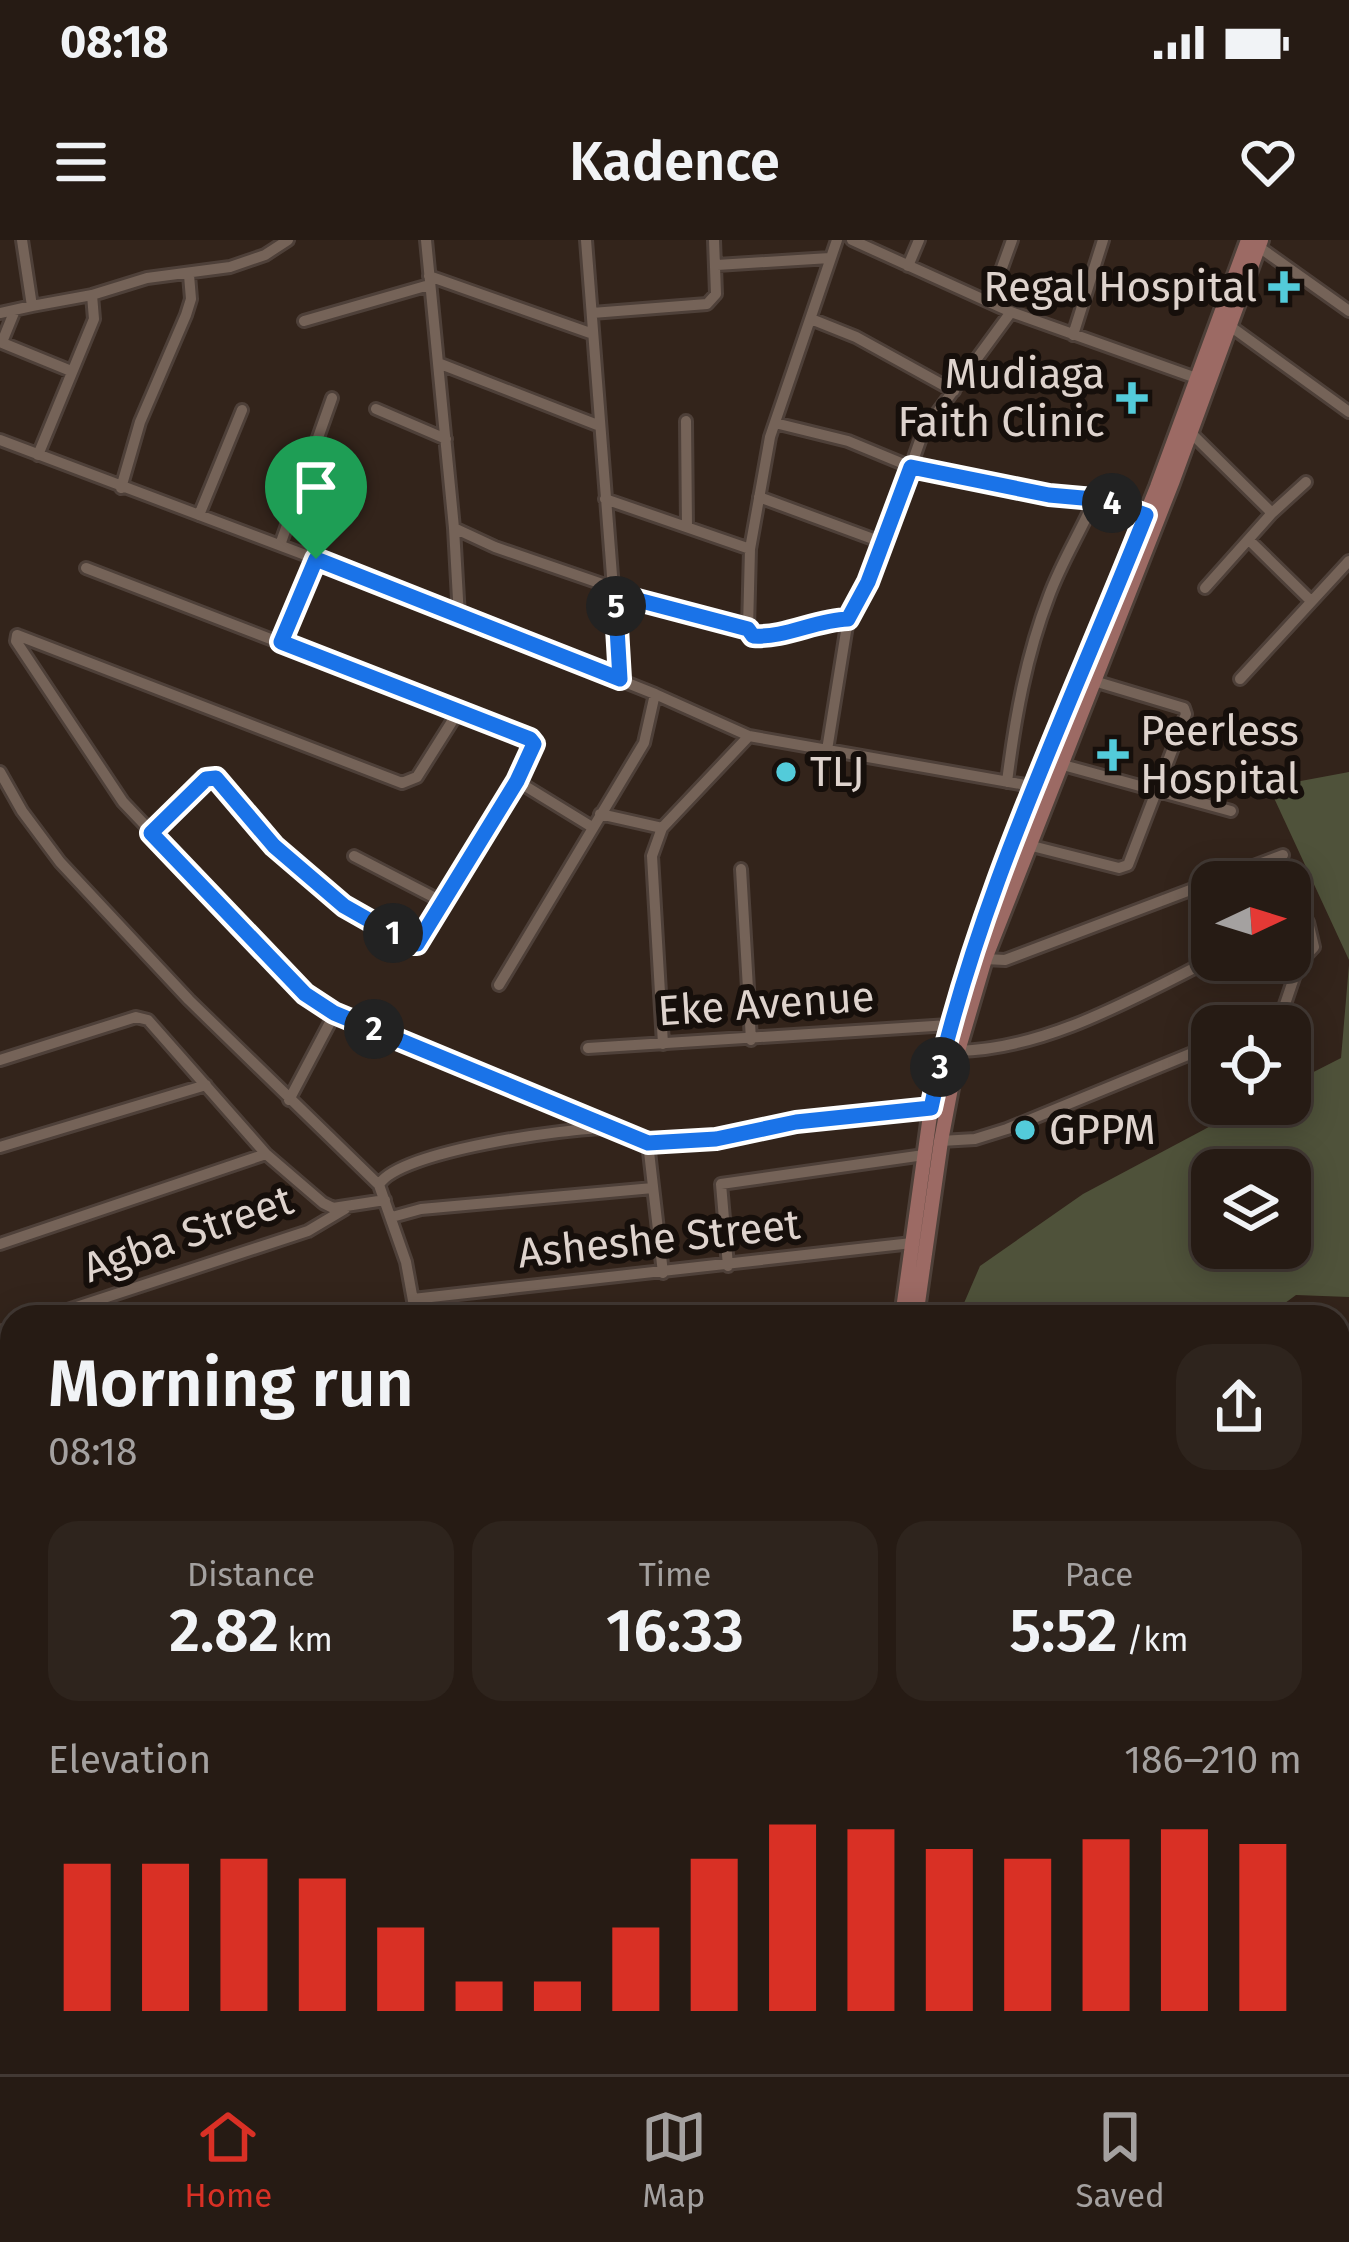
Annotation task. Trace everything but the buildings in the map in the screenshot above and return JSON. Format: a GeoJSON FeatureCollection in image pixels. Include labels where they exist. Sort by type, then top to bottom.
{"type":"FeatureCollection","features":[{"type":"Feature","properties":{"kind":"main road"},"geometry":{"type":"LineString","coordinates":[[918,1305],[940,1141],[958,1051],[985,959],[1190,432],[1256,242]]}},
{"type":"Feature","properties":{"kind":"main road"},"geometry":{"type":"LineString","coordinates":[[904,1305],[931,1108],[949,1024],[989,903],[1256,242]]}},
{"type":"Feature","properties":{"kind":"street"},"geometry":{"type":"LineString","coordinates":[[22,240],[32,306]]}},
{"type":"Feature","properties":{"kind":"street"},"geometry":{"type":"LineString","coordinates":[[0,314],[147,278],[230,267],[266,255],[288,240]]}},
{"type":"Feature","properties":{"kind":"street"},"geometry":{"type":"LineString","coordinates":[[426,240],[459,617]]}},
{"type":"Feature","properties":{"kind":"street"},"geometry":{"type":"LineString","coordinates":[[586,240],[620,679]]}},
{"type":"Feature","properties":{"kind":"street"},"geometry":{"type":"LineString","coordinates":[[592,313],[707,304],[716,294],[714,240]]}},
{"type":"Feature","properties":{"kind":"street"},"geometry":{"type":"LineString","coordinates":[[837,240],[775,423],[750,549],[748,629],[753,636],[766,637],[818,621],[848,619]]}},
{"type":"Feature","properties":{"kind":"street"},"geometry":{"type":"LineString","coordinates":[[852,240],[1011,311],[1199,379]]}},
{"type":"Feature","properties":{"kind":"street"},"geometry":{"type":"LineString","coordinates":[[908,266],[919,240]]}},
{"type":"Feature","properties":{"kind":"street"},"geometry":{"type":"LineString","coordinates":[[990,302],[1012,240]]}},
{"type":"Feature","properties":{"kind":"street"},"geometry":{"type":"LineString","coordinates":[[1073,335],[1103,240]]}},
{"type":"Feature","properties":{"kind":"street"},"geometry":{"type":"LineString","coordinates":[[1256,242],[1349,311]]}},
{"type":"Feature","properties":{"kind":"street"},"geometry":{"type":"LineString","coordinates":[[716,265],[830,258]]}},
{"type":"Feature","properties":{"kind":"street"},"geometry":{"type":"LineString","coordinates":[[121,488],[140,422],[191,299],[189,275]]}},
{"type":"Feature","properties":{"kind":"street"},"geometry":{"type":"LineString","coordinates":[[304,321],[429,281],[593,334]]}},
{"type":"Feature","properties":{"kind":"street"},"geometry":{"type":"LineString","coordinates":[[38,455],[94,319],[92,295]]}},
{"type":"Feature","properties":{"kind":"street"},"geometry":{"type":"LineString","coordinates":[[15,310],[1,342],[71,371]]}},
{"type":"Feature","properties":{"kind":"street"},"geometry":{"type":"LineString","coordinates":[[827,750],[848,619],[884,543],[923,432],[1011,311]]}},
{"type":"Feature","properties":{"kind":"street"},"geometry":{"type":"LineString","coordinates":[[811,319],[856,337],[955,392]]}},
{"type":"Feature","properties":{"kind":"street"},"geometry":{"type":"LineString","coordinates":[[1230,326],[1349,412]]}},
{"type":"Feature","properties":{"kind":"street"},"geometry":{"type":"LineString","coordinates":[[438,363],[600,425]]}},
{"type":"Feature","properties":{"kind":"street"},"geometry":{"type":"LineString","coordinates":[[280,545],[332,398]]}},
{"type":"Feature","properties":{"kind":"street"},"geometry":{"type":"LineString","coordinates":[[376,409],[446,439]]}},
{"type":"Feature","properties":{"kind":"street"},"geometry":{"type":"LineString","coordinates":[[199,515],[242,410]]}},
{"type":"Feature","properties":{"kind":"street"},"geometry":{"type":"LineString","coordinates":[[686,422],[687,527]]}},
{"type":"Feature","properties":{"kind":"street"},"geometry":{"type":"LineString","coordinates":[[775,423],[848,441],[911,467],[1105,500],[1146,515]]}},
{"type":"Feature","properties":{"kind":"street"},"geometry":{"type":"LineString","coordinates":[[1190,432],[1272,513]]}},
{"type":"Feature","properties":{"kind":"street"},"geometry":{"type":"LineString","coordinates":[[0,440],[620,679],[749,736],[1037,787]]}},
{"type":"Feature","properties":{"kind":"street"},"geometry":{"type":"LineString","coordinates":[[1205,588],[1306,482]]}},
{"type":"Feature","properties":{"kind":"street"},"geometry":{"type":"LineString","coordinates":[[759,497],[884,543]]}},
{"type":"Feature","properties":{"kind":"street"},"geometry":{"type":"LineString","coordinates":[[605,499],[750,549]]}},
{"type":"Feature","properties":{"kind":"street"},"geometry":{"type":"LineString","coordinates":[[1007,782],[1016,714],[1036,634],[1050,592],[1094,501]]}},
{"type":"Feature","properties":{"kind":"street"},"geometry":{"type":"LineString","coordinates":[[454,528],[613,590],[748,629]]}},
{"type":"Feature","properties":{"kind":"street"},"geometry":{"type":"LineString","coordinates":[[1249,540],[1310,600]]}},
{"type":"Feature","properties":{"kind":"street"},"geometry":{"type":"LineString","coordinates":[[281,642],[316,559]]}},
{"type":"Feature","properties":{"kind":"street"},"geometry":{"type":"LineString","coordinates":[[1240,679],[1349,561]]}},
{"type":"Feature","properties":{"kind":"street"},"geometry":{"type":"LineString","coordinates":[[86,568],[530,739],[534,752],[421,942],[411,944],[344,906],[291,861],[212,777],[151,833]]}},
{"type":"Feature","properties":{"kind":"street"},"geometry":{"type":"LineString","coordinates":[[458,712],[417,777],[402,783],[17,635],[16,641],[110,785],[305,994],[334,1013],[648,1143],[716,1139],[796,1122],[931,1108]]}},
{"type":"Feature","properties":{"kind":"street"},"geometry":{"type":"LineString","coordinates":[[1028,845],[1124,867],[1185,719],[1184,708],[1094,681]]}},
{"type":"Feature","properties":{"kind":"street"},"geometry":{"type":"LineString","coordinates":[[499,985],[644,743],[656,694]]}},
{"type":"Feature","properties":{"kind":"street"},"geometry":{"type":"LineString","coordinates":[[663,1044],[652,856],[662,828],[749,736]]}},
{"type":"Feature","properties":{"kind":"street"},"geometry":{"type":"LineString","coordinates":[[1063,765],[1231,811]]}},
{"type":"Feature","properties":{"kind":"street"},"geometry":{"type":"LineString","coordinates":[[0,772],[60,862],[289,1100],[379,1185],[414,1305]]}},
{"type":"Feature","properties":{"kind":"street"},"geometry":{"type":"LineString","coordinates":[[517,781],[592,827]]}},
{"type":"Feature","properties":{"kind":"street"},"geometry":{"type":"LineString","coordinates":[[600,814],[662,828]]}},
{"type":"Feature","properties":{"kind":"street"},"geometry":{"type":"LineString","coordinates":[[985,959],[1005,960],[1282,855]]}},
{"type":"Feature","properties":{"kind":"street"},"geometry":{"type":"LineString","coordinates":[[354,856],[443,902]]}},
{"type":"Feature","properties":{"kind":"street"},"geometry":{"type":"LineString","coordinates":[[741,869],[751,1040]]}},
{"type":"Feature","properties":{"kind":"street"},"geometry":{"type":"LineString","coordinates":[[958,1051],[995,1050],[1070,1024],[1191,968]]}},
{"type":"Feature","properties":{"kind":"street"},"geometry":{"type":"LineString","coordinates":[[289,1100],[334,1013]]}},
{"type":"Feature","properties":{"kind":"street"},"geometry":{"type":"LineString","coordinates":[[0,1060],[136,1017],[148,1020],[266,1154],[323,1203],[347,1207]]}},
{"type":"Feature","properties":{"kind":"street","name":"Eke Avenue"},"geometry":{"type":"LineString","coordinates":[[588,1048],[949,1024]]}},
{"type":"Feature","properties":{"kind":"street"},"geometry":{"type":"LineString","coordinates":[[940,1141],[1007,1129],[1191,1054]]}},
{"type":"Feature","properties":{"kind":"street"},"geometry":{"type":"LineString","coordinates":[[7,1145],[206,1085]]}},
{"type":"Feature","properties":{"kind":"street"},"geometry":{"type":"LineString","coordinates":[[379,1185],[396,1167],[488,1143],[614,1128]]}},
{"type":"Feature","properties":{"kind":"street"},"geometry":{"type":"LineString","coordinates":[[648,1143],[663,1273]]}},
{"type":"Feature","properties":{"kind":"street"},"geometry":{"type":"LineString","coordinates":[[0,1244],[266,1154]]}},
{"type":"Feature","properties":{"kind":"street"},"geometry":{"type":"LineString","coordinates":[[728,1266],[721,1184],[924,1155]]}},
{"type":"Feature","properties":{"kind":"street"},"geometry":{"type":"LineString","coordinates":[[392,1217],[421,1209],[653,1188]]}},
{"type":"Feature","properties":{"kind":"street","name":"Agba Street"},"geometry":{"type":"LineString","coordinates":[[83,1305],[308,1231],[347,1207],[385,1200]]}},
{"type":"Feature","properties":{"kind":"street","name":"Asheshe Street"},"geometry":{"type":"LineString","coordinates":[[413,1299],[912,1243]]}},
{"type":"Feature","properties":{"kind":"green space"},"geometry":{"type":"Polygon","coordinates":[[[1349,772],[1349,960],[1311,878],[1311,861],[1303,861],[1269,787],[1349,772]]]}},
{"type":"Feature","properties":{"kind":"green space"},"geometry":{"type":"Polygon","coordinates":[[[1349,965],[1349,1297],[1296,1295],[1282,1305],[963,1305],[980,1266],[1083,1194],[1213,1125],[1311,1125],[1311,1073],[1341,1058],[1349,965]]]}},
{"type":"Feature","properties":{"kind":"place","name":"Regal Hospital"},"geometry":{"type":"Point","coordinates":[1284,287]}},
{"type":"Feature","properties":{"kind":"place","name":"Mudiaga Faith Clinic"},"geometry":{"type":"Point","coordinates":[1132,398]}},
{"type":"Feature","properties":{"kind":"place","name":"Peerless Hospital"},"geometry":{"type":"Point","coordinates":[1113,755]}},
{"type":"Feature","properties":{"kind":"place","name":"TLJ"},"geometry":{"type":"Point","coordinates":[786,772]}},
{"type":"Feature","properties":{"kind":"place","name":"GPPM"},"geometry":{"type":"Point","coordinates":[1025,1130]}},
{"type":"Feature","properties":{"kind":"route"},"geometry":{"type":"LineString","coordinates":[[911,467],[1049,495],[1105,500],[1146,515],[989,903],[949,1024],[931,1108],[796,1122],[716,1139],[648,1143],[334,1013],[305,994],[151,833],[206,779],[216,778],[274,846],[344,906],[411,944],[421,942],[534,752],[534,744],[281,642],[316,559],[620,679],[615,594],[748,629],[753,636],[848,619],[868,582],[911,467]]}}]}
